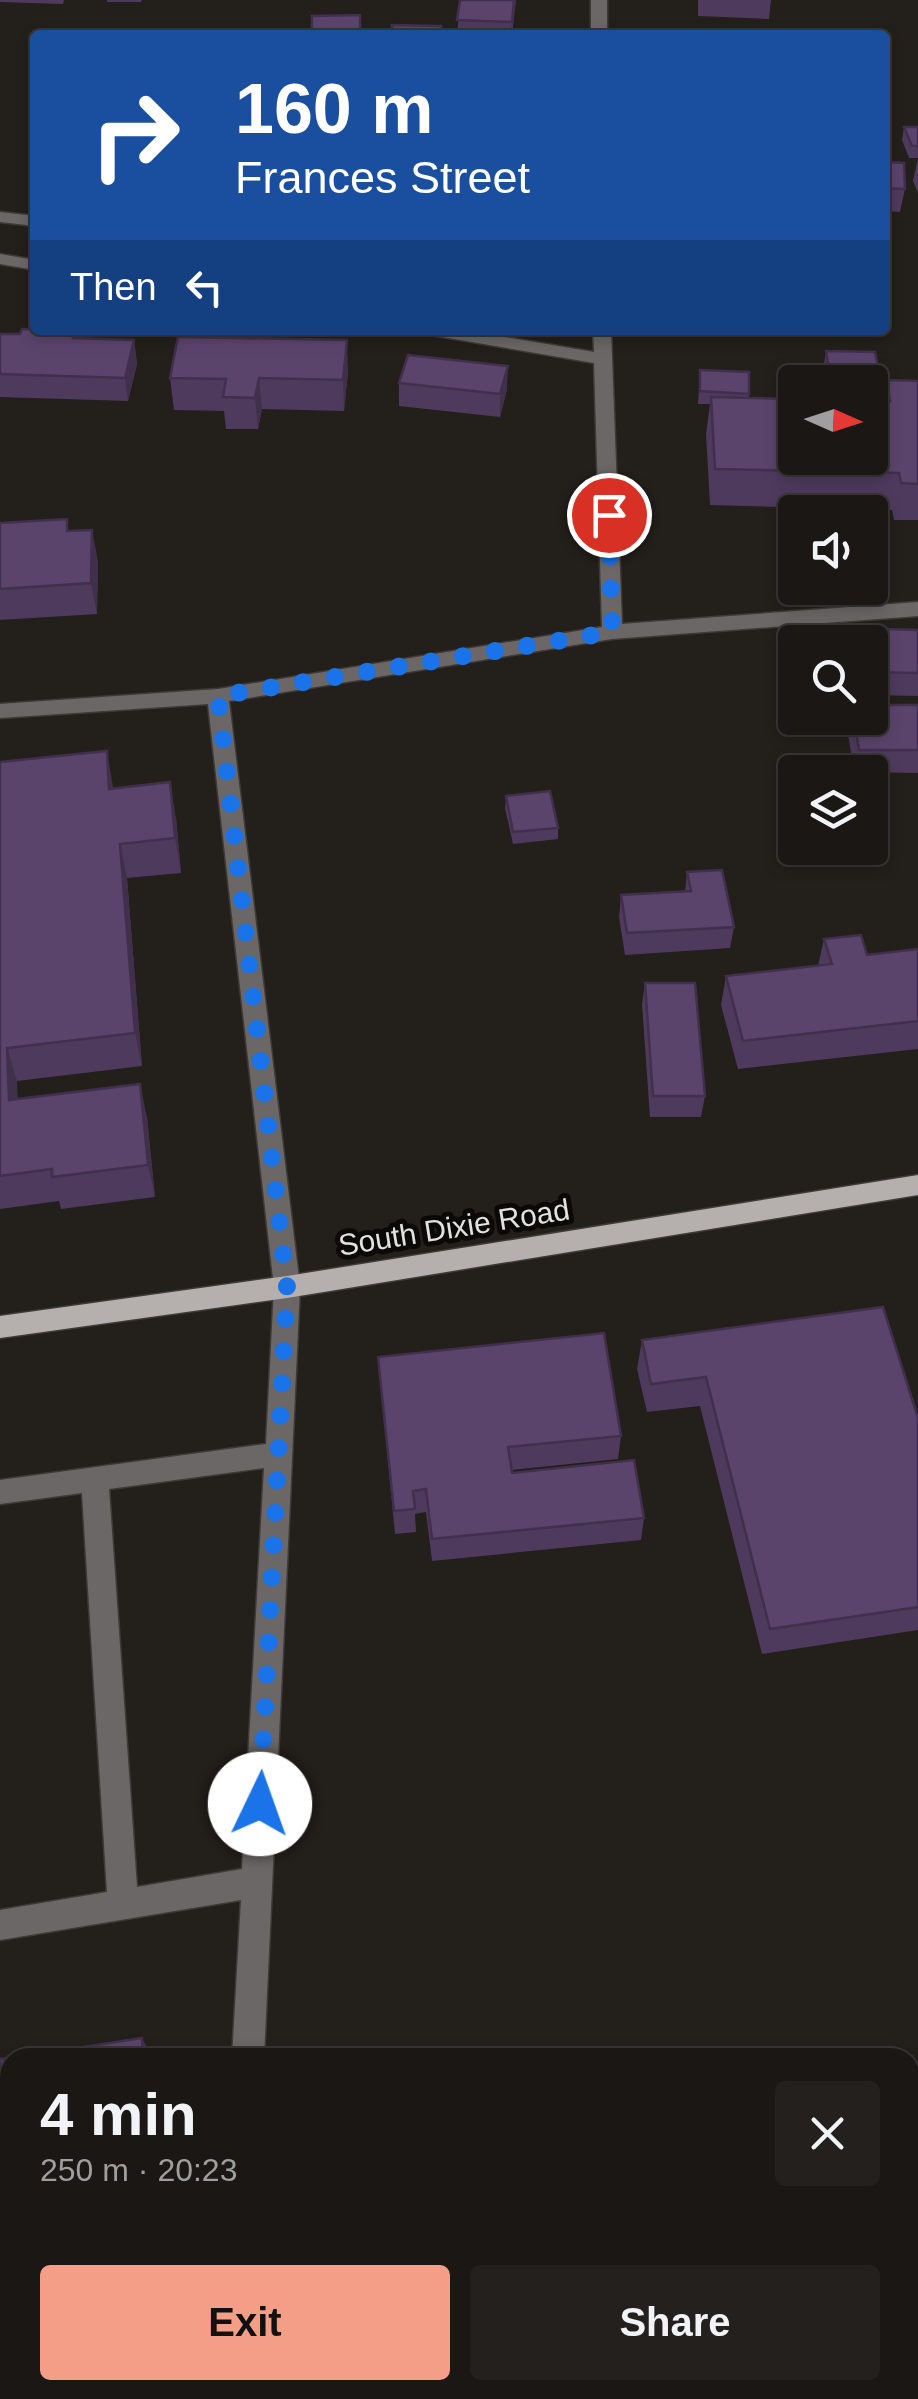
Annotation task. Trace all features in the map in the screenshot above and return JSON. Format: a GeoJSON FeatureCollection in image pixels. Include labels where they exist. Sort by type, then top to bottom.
{"type":"FeatureCollection","features":[{"type":"Feature","properties":{"kind":"main road","name":"South Dixie Road"},"geometry":{"type":"LineString","coordinates":[[0,1327],[287,1287],[918,1185]]}},
{"type":"Feature","properties":{"kind":"street"},"geometry":{"type":"LineString","coordinates":[[599,30],[600,0]]}},
{"type":"Feature","properties":{"kind":"street"},"geometry":{"type":"LineString","coordinates":[[0,217],[30,220]]}},
{"type":"Feature","properties":{"kind":"street"},"geometry":{"type":"LineString","coordinates":[[0,259],[30,264]]}},
{"type":"Feature","properties":{"kind":"street"},"geometry":{"type":"LineString","coordinates":[[462,335],[605,358]]}},
{"type":"Feature","properties":{"kind":"street"},"geometry":{"type":"LineString","coordinates":[[603,335],[612,632]]}},
{"type":"Feature","properties":{"kind":"street"},"geometry":{"type":"LineString","coordinates":[[0,711],[218,696],[612,632],[918,610]]}},
{"type":"Feature","properties":{"kind":"street"},"geometry":{"type":"LineString","coordinates":[[218,696],[287,1287],[248,2048]]}},
{"type":"Feature","properties":{"kind":"street"},"geometry":{"type":"LineString","coordinates":[[0,1492],[279,1454]]}},
{"type":"Feature","properties":{"kind":"street"},"geometry":{"type":"LineString","coordinates":[[94,1479],[124,1904]]}},
{"type":"Feature","properties":{"kind":"street"},"geometry":{"type":"LineString","coordinates":[[0,1925],[256,1882]]}},
{"type":"Feature","properties":{"kind":"building"},"geometry":{"type":"Polygon","coordinates":[[[460,0],[514,0],[512,22],[457,20],[460,0]]]}},
{"type":"Feature","properties":{"kind":"building"},"geometry":{"type":"Polygon","coordinates":[[[360,15],[360,30],[312,30],[312,16],[360,15]]]}},
{"type":"Feature","properties":{"kind":"building"},"geometry":{"type":"Polygon","coordinates":[[[392,25],[441,26],[441,30],[392,30],[392,25]]]}},
{"type":"Feature","properties":{"kind":"building"},"geometry":{"type":"Polygon","coordinates":[[[904,127],[918,127],[918,146],[912,146],[904,127]]]}},
{"type":"Feature","properties":{"kind":"building"},"geometry":{"type":"Polygon","coordinates":[[[890,162],[904,163],[905,189],[890,188],[890,162]]]}},
{"type":"Feature","properties":{"kind":"building"},"geometry":{"type":"Polygon","coordinates":[[[22,329],[30,329],[30,335],[134,340],[125,378],[0,374],[0,334],[20,334],[22,329]]]}},
{"type":"Feature","properties":{"kind":"building"},"geometry":{"type":"Polygon","coordinates":[[[178,337],[347,340],[343,380],[259,378],[255,398],[223,397],[226,379],[170,378],[178,337]]]}},
{"type":"Feature","properties":{"kind":"building"},"geometry":{"type":"Polygon","coordinates":[[[826,351],[875,352],[877,365],[828,365],[826,351]]]}},
{"type":"Feature","properties":{"kind":"building"},"geometry":{"type":"Polygon","coordinates":[[[408,355],[508,366],[500,394],[399,383],[408,355]]]}},
{"type":"Feature","properties":{"kind":"building"},"geometry":{"type":"Polygon","coordinates":[[[700,370],[749,372],[749,394],[700,391],[700,370]]]}},
{"type":"Feature","properties":{"kind":"building"},"geometry":{"type":"Polygon","coordinates":[[[888,380],[918,381],[918,484],[901,483],[899,473],[888,473],[888,380]]]}},
{"type":"Feature","properties":{"kind":"building"},"geometry":{"type":"Polygon","coordinates":[[[711,397],[778,399],[778,470],[715,469],[711,397]]]}},
{"type":"Feature","properties":{"kind":"building"},"geometry":{"type":"Polygon","coordinates":[[[67,519],[67,531],[92,530],[91,583],[0,589],[0,523],[67,519]]]}},
{"type":"Feature","properties":{"kind":"building"},"geometry":{"type":"Polygon","coordinates":[[[888,629],[918,630],[918,673],[888,672],[888,629]]]}},
{"type":"Feature","properties":{"kind":"building"},"geometry":{"type":"Polygon","coordinates":[[[888,705],[918,705],[918,750],[859,750],[857,735],[888,735],[888,705]]]}},
{"type":"Feature","properties":{"kind":"building"},"geometry":{"type":"Polygon","coordinates":[[[107,751],[109,789],[170,782],[175,838],[120,844],[135,1033],[7,1048],[9,1100],[140,1084],[148,1165],[52,1177],[52,1169],[0,1176],[0,762],[107,751]]]}},
{"type":"Feature","properties":{"kind":"building"},"geometry":{"type":"Polygon","coordinates":[[[550,791],[558,828],[513,832],[506,796],[550,791]]]}},
{"type":"Feature","properties":{"kind":"building"},"geometry":{"type":"Polygon","coordinates":[[[722,870],[734,927],[627,933],[621,895],[691,891],[687,872],[722,870]]]}},
{"type":"Feature","properties":{"kind":"building"},"geometry":{"type":"Polygon","coordinates":[[[861,935],[867,955],[918,949],[918,1021],[743,1041],[726,976],[832,964],[824,939],[861,935]]]}},
{"type":"Feature","properties":{"kind":"building"},"geometry":{"type":"Polygon","coordinates":[[[645,983],[695,983],[705,1096],[653,1096],[645,983]]]}},
{"type":"Feature","properties":{"kind":"building"},"geometry":{"type":"Polygon","coordinates":[[[883,1307],[918,1418],[918,1607],[770,1629],[706,1377],[651,1384],[642,1340],[883,1307]]]}},
{"type":"Feature","properties":{"kind":"building"},"geometry":{"type":"Polygon","coordinates":[[[604,1333],[621,1436],[508,1447],[512,1473],[634,1460],[644,1518],[432,1539],[426,1489],[413,1491],[415,1509],[394,1511],[378,1357],[604,1333]]]}},
{"type":"Feature","properties":{"kind":"building"},"geometry":{"type":"Polygon","coordinates":[[[142,2038],[142,2048],[78,2048],[142,2038]]]}},
{"type":"Feature","properties":{"kind":"route"},"geometry":{"type":"LineString","coordinates":[[260,1804],[287,1287],[218,696],[612,632],[609,515]]}}]}
